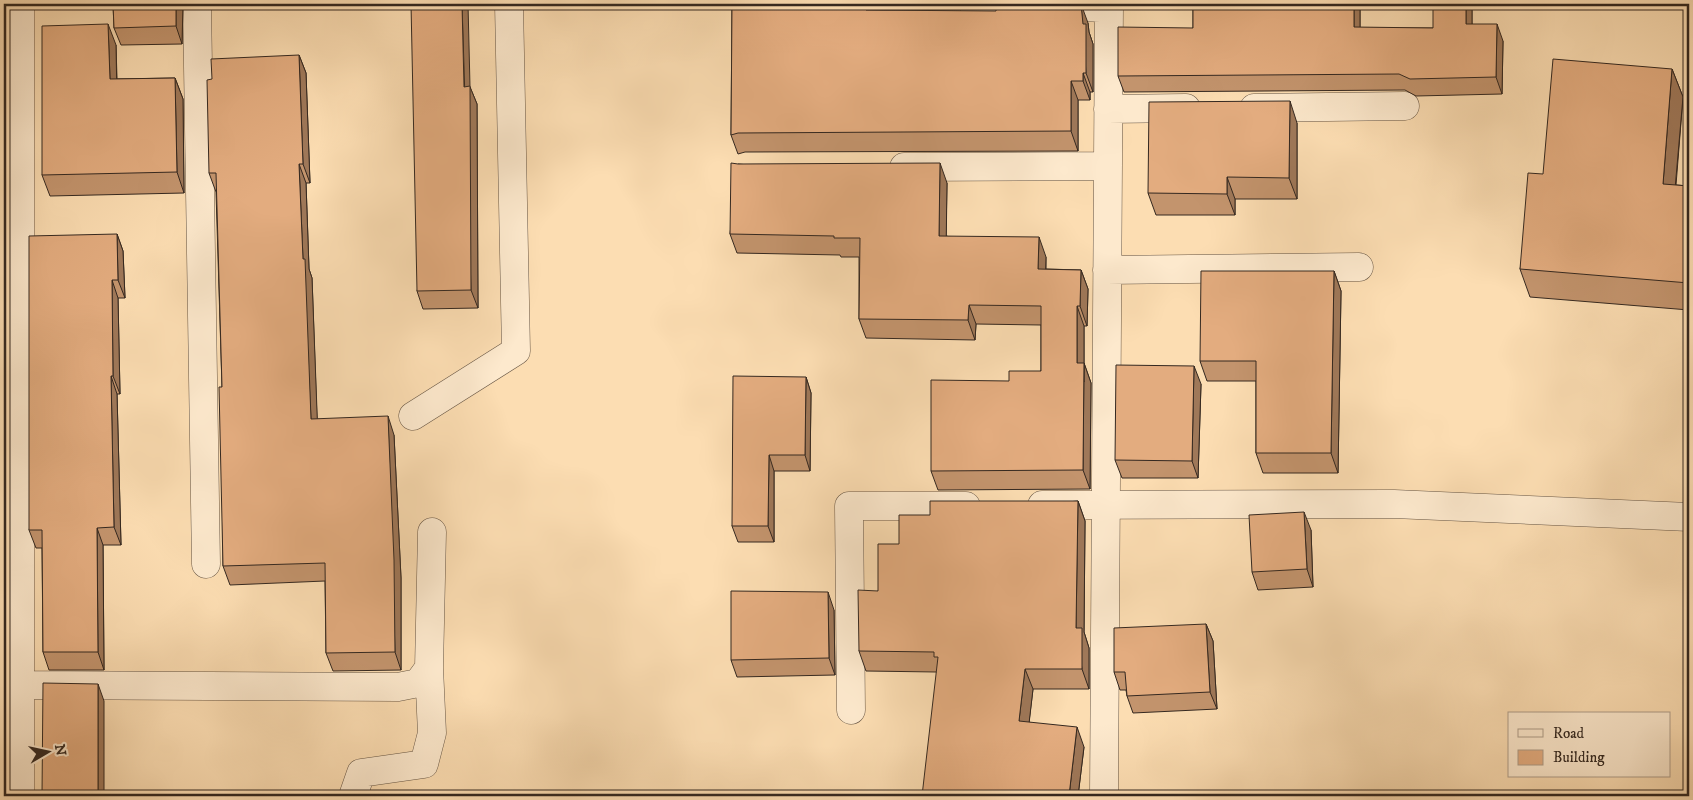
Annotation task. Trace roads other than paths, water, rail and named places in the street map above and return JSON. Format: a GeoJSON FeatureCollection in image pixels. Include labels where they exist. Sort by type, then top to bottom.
{"type":"FeatureCollection","features":[{"type":"Feature","properties":{"kind":"street"},"geometry":{"type":"LineString","coordinates":[[20,4],[12,226],[12,559],[20,685],[20,796]]}},
{"type":"Feature","properties":{"kind":"street"},"geometry":{"type":"LineString","coordinates":[[197,4],[206,564]]}},
{"type":"Feature","properties":{"kind":"street"},"geometry":{"type":"LineString","coordinates":[[413,416],[516,351],[509,4]]}},
{"type":"Feature","properties":{"kind":"street"},"geometry":{"type":"LineString","coordinates":[[973,4],[1109,6],[1104,796]]}},
{"type":"Feature","properties":{"kind":"street"},"geometry":{"type":"LineString","coordinates":[[1108,110],[1405,106]]}},
{"type":"Feature","properties":{"kind":"street"},"geometry":{"type":"LineString","coordinates":[[882,167],[1108,166]]}},
{"type":"Feature","properties":{"kind":"street"},"geometry":{"type":"LineString","coordinates":[[1107,270],[1359,267]]}},
{"type":"Feature","properties":{"kind":"street"},"geometry":{"type":"LineString","coordinates":[[1017,506],[1369,504],[1689,517]]}},
{"type":"Feature","properties":{"kind":"street"},"geometry":{"type":"LineString","coordinates":[[851,710],[850,506],[988,506]]}},
{"type":"Feature","properties":{"kind":"street"},"geometry":{"type":"LineString","coordinates":[[353,796],[360,773],[424,764],[432,733],[429,668],[432,532]]}},
{"type":"Feature","properties":{"kind":"street"},"geometry":{"type":"LineString","coordinates":[[20,685],[398,686],[418,683],[429,668]]}}]}
